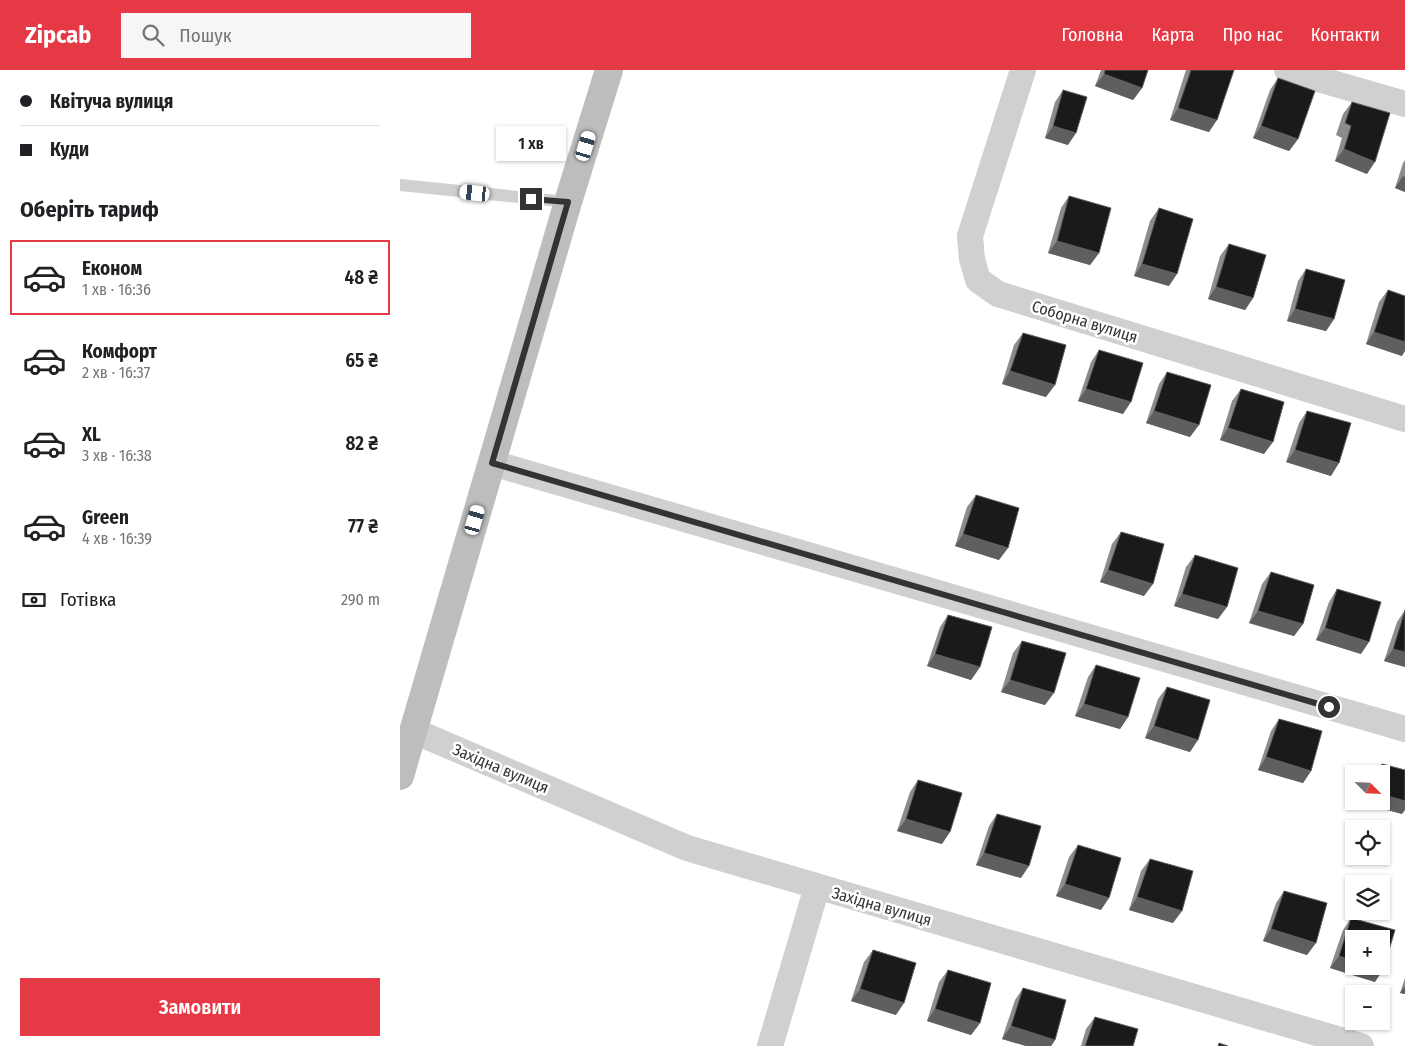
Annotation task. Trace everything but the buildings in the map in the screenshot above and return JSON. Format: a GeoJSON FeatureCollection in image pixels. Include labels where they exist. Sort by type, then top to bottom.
{"type":"FeatureCollection","features":[{"type":"Feature","properties":{"kind":"main road"},"geometry":{"type":"LineString","coordinates":[[400,776],[568,202],[609,70]]}},
{"type":"Feature","properties":{"kind":"street","name":"Соборна вулиця"},"geometry":{"type":"LineString","coordinates":[[1023,70],[970,236],[972,259],[978,280],[998,294],[1405,420]]}},
{"type":"Feature","properties":{"kind":"street"},"geometry":{"type":"LineString","coordinates":[[1287,70],[1405,104]]}},
{"type":"Feature","properties":{"kind":"street"},"geometry":{"type":"LineString","coordinates":[[492,463],[1405,729]]}},
{"type":"Feature","properties":{"kind":"street","name":"Західна вулиця"},"geometry":{"type":"LineString","coordinates":[[414,731],[687,848],[1361,1046]]}},
{"type":"Feature","properties":{"kind":"street"},"geometry":{"type":"LineString","coordinates":[[770,1046],[817,887]]}},
{"type":"Feature","properties":{"kind":"lane"},"geometry":{"type":"LineString","coordinates":[[400,185],[568,202]]}},
{"type":"Feature","properties":{"kind":"route"},"geometry":{"type":"LineString","coordinates":[[531,199],[568,202],[492,463],[1329,707]]}}]}
